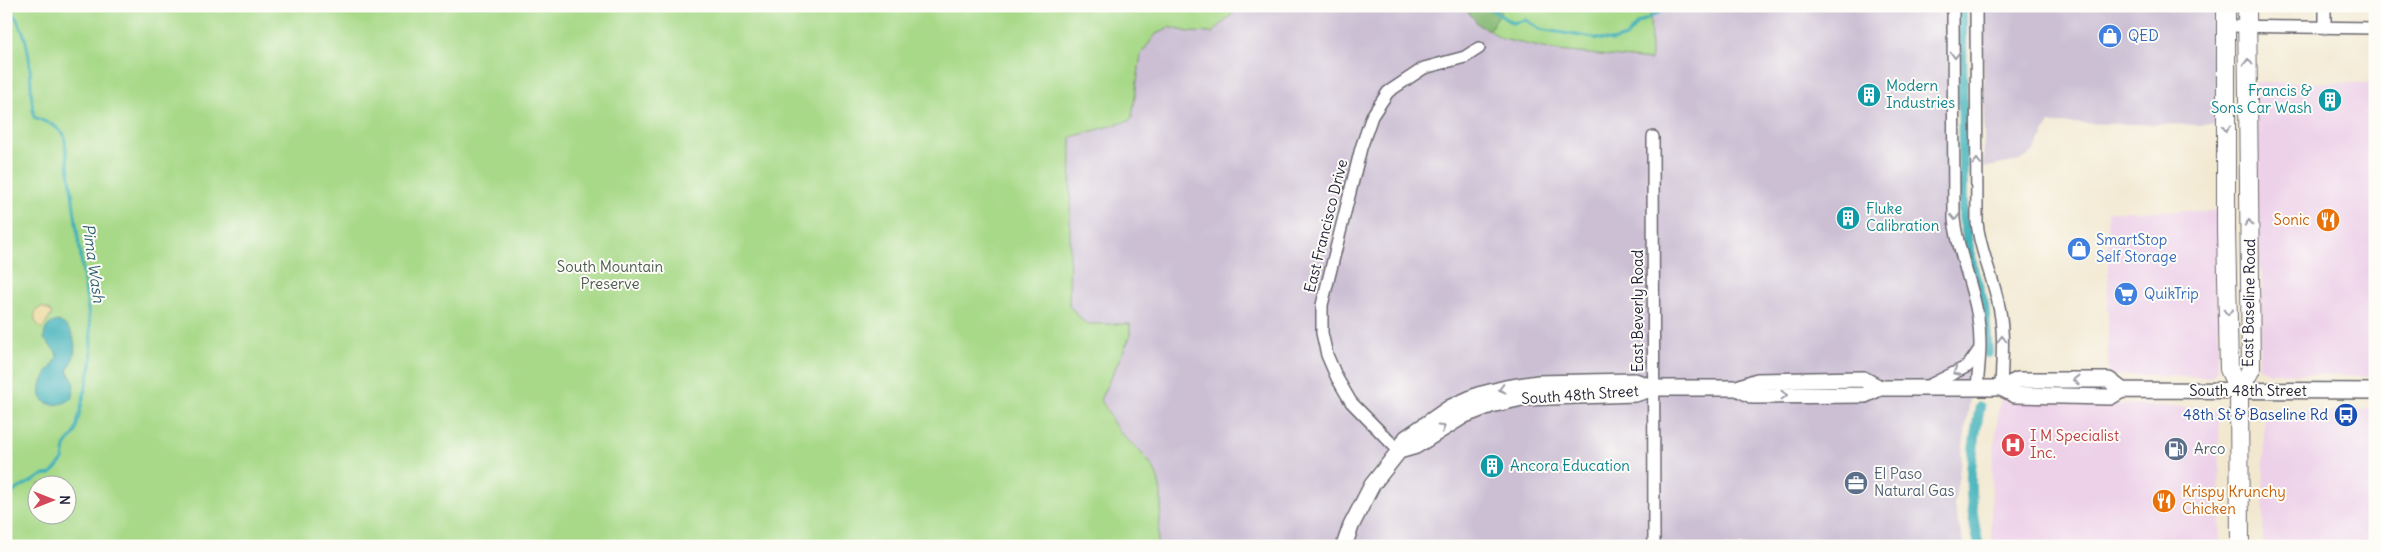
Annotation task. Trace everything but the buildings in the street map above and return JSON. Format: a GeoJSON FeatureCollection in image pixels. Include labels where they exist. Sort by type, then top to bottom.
{"type":"FeatureCollection","features":[{"type":"Feature","properties":{"kind":"main road","name":"East Baseline Road"},"geometry":{"type":"LineString","coordinates":[[2226,6],[2226,230],[2229,369],[2239,391]]}},
{"type":"Feature","properties":{"kind":"main road","name":"East Baseline Road"},"geometry":{"type":"LineString","coordinates":[[2239,391],[2251,369],[2247,6]]}},
{"type":"Feature","properties":{"kind":"main road","name":"South 48th Street"},"geometry":{"type":"LineString","coordinates":[[1344,546],[1351,526],[1372,485],[1399,451],[1406,438],[1445,411],[1478,396],[1506,388],[1538,383],[1635,380],[1654,388],[1738,388],[1757,381],[1863,379],[1880,388],[2001,388],[2018,380],[2109,380],[2122,390],[2375,391]]}},
{"type":"Feature","properties":{"kind":"main road"},"geometry":{"type":"LineString","coordinates":[[2239,391],[2240,546]]}},
{"type":"Feature","properties":{"kind":"street"},"geometry":{"type":"LineString","coordinates":[[1953,6],[1954,220],[1958,247],[1978,316],[1981,346],[1977,388]]}},
{"type":"Feature","properties":{"kind":"street"},"geometry":{"type":"LineString","coordinates":[[1976,6],[1977,223],[1981,247],[1994,286],[2002,321],[2001,388]]}},
{"type":"Feature","properties":{"kind":"street"},"geometry":{"type":"LineString","coordinates":[[2325,6],[2325,28]]}},
{"type":"Feature","properties":{"kind":"street"},"geometry":{"type":"LineString","coordinates":[[2226,26],[2375,28]]}},
{"type":"Feature","properties":{"kind":"street","name":"East Francisco Drive"},"geometry":{"type":"LineString","coordinates":[[1399,451],[1351,402],[1337,378],[1327,355],[1322,332],[1322,305],[1361,148],[1372,116],[1388,92],[1424,68],[1465,56],[1478,48]]}},
{"type":"Feature","properties":{"kind":"street","name":"East Beverly Road"},"geometry":{"type":"LineString","coordinates":[[1653,137],[1654,546]]}},
{"type":"Feature","properties":{"kind":"street"},"geometry":{"type":"LineString","coordinates":[[1923,388],[1968,366],[1981,346]]}},
{"type":"Feature","properties":{"kind":"shaded area"},"geometry":{"type":"Polygon","coordinates":[[[1241,6],[1463,6],[1480,26],[1503,39],[1558,51],[1651,60],[1650,6],[1949,6],[1950,211],[1977,320],[1978,346],[1954,506],[1964,546],[1157,546],[1161,491],[1157,475],[1146,457],[1116,428],[1106,406],[1100,400],[1130,337],[1086,324],[1069,306],[1071,137],[1129,121],[1132,116],[1141,54],[1156,34],[1169,27],[1212,33],[1241,6]],[[1652,122],[1653,443],[1654,368],[1652,122]]]}},
{"type":"Feature","properties":{"kind":"shaded area"},"geometry":{"type":"Polygon","coordinates":[[[1981,6],[2218,6],[2219,125],[2050,123],[2033,153],[2019,161],[1983,168],[1985,108],[1981,6]]]}},
{"type":"Feature","properties":{"kind":"shaded area"},"geometry":{"type":"Polygon","coordinates":[[[2256,82],[2375,83],[2375,376],[2269,373],[2259,368],[2262,328],[2262,280],[2257,252],[2256,82]]]}},
{"type":"Feature","properties":{"kind":"shaded area"},"geometry":{"type":"Polygon","coordinates":[[[2108,211],[2219,211],[2218,369],[2212,377],[2108,375],[2108,211]]]}},
{"type":"Feature","properties":{"kind":"shaded area"},"geometry":{"type":"Polygon","coordinates":[[[2000,400],[2211,408],[2218,413],[2219,420],[2220,546],[1994,546],[1991,533],[1992,467],[2000,400]]]}},
{"type":"Feature","properties":{"kind":"shaded area"},"geometry":{"type":"Polygon","coordinates":[[[2279,408],[2314,412],[2375,408],[2375,546],[2263,546],[2264,421],[2267,412],[2279,408]]]}},
{"type":"Feature","properties":{"kind":"green space","name":"South Mountain Preserve"},"geometry":{"type":"Polygon","coordinates":[[[6,6],[1241,6],[1212,33],[1188,32],[1169,27],[1156,34],[1141,54],[1132,117],[1129,121],[1071,137],[1069,306],[1086,324],[1130,324],[1130,337],[1100,400],[1118,430],[1145,457],[1153,467],[1157,477],[1160,488],[1161,511],[1157,546],[6,546],[6,6]]]}},
{"type":"Feature","properties":{"kind":"green space"},"geometry":{"type":"Polygon","coordinates":[[[1463,6],[1498,8],[1501,12],[1489,30],[1480,26],[1463,6]]]}},
{"type":"Feature","properties":{"kind":"green space"},"geometry":{"type":"Polygon","coordinates":[[[1464,6],[1650,6],[1651,60],[1558,51],[1502,39],[1489,30],[1464,6]]]}},
{"type":"Feature","properties":{"kind":"sand"},"geometry":{"type":"Polygon","coordinates":[[[42,307],[49,310],[52,314],[42,329],[35,321],[35,316],[36,311],[42,307]]]}},
{"type":"Feature","properties":{"kind":"water"},"geometry":{"type":"Polygon","coordinates":[[[58,321],[70,330],[75,343],[73,358],[67,370],[74,382],[73,397],[63,403],[51,404],[42,399],[41,386],[57,358],[56,352],[44,339],[44,335],[49,325],[58,321]]]}},
{"type":"Feature","properties":{"kind":"waterway","name":"Pima Wash"},"geometry":{"type":"LineString","coordinates":[[6,508],[14,491],[43,475],[51,474],[63,460],[65,446],[75,433],[92,360],[90,325],[64,134],[53,125],[34,117],[27,45],[23,31],[10,6]]}},
{"type":"Feature","properties":{"kind":"waterway"},"geometry":{"type":"LineString","coordinates":[[1486,6],[1512,23],[1526,20],[1539,29],[1612,41],[1626,37],[1638,23],[1672,6]]}},
{"type":"Feature","properties":{"kind":"waterway"},"geometry":{"type":"LineString","coordinates":[[1962,6],[1963,217],[1974,272],[1984,304],[1988,353]]}},
{"type":"Feature","properties":{"kind":"waterway"},"geometry":{"type":"LineString","coordinates":[[1979,546],[1972,509],[1971,476],[1980,407]]}},
{"type":"Feature","properties":{"kind":"place","name":"QED"},"geometry":{"type":"Point","coordinates":[2110,36]}},
{"type":"Feature","properties":{"kind":"place","name":"Modern Industries"},"geometry":{"type":"Point","coordinates":[1869,95]}},
{"type":"Feature","properties":{"kind":"place","name":"Francis & Sons Car Wash"},"geometry":{"type":"Point","coordinates":[2330,100]}},
{"type":"Feature","properties":{"kind":"place","name":"Fluke Calibration"},"geometry":{"type":"Point","coordinates":[1848,218]}},
{"type":"Feature","properties":{"kind":"place","name":"Sonic"},"geometry":{"type":"Point","coordinates":[2328,220]}},
{"type":"Feature","properties":{"kind":"place","name":"SmartStop Self Storage"},"geometry":{"type":"Point","coordinates":[2079,249]}},
{"type":"Feature","properties":{"kind":"place","name":"QuikTrip"},"geometry":{"type":"Point","coordinates":[2126,294]}},
{"type":"Feature","properties":{"kind":"place","name":"48th St & Baseline Rd"},"geometry":{"type":"Point","coordinates":[2346,415]}},
{"type":"Feature","properties":{"kind":"place","name":"I M Specialist Inc."},"geometry":{"type":"Point","coordinates":[2013,445]}},
{"type":"Feature","properties":{"kind":"place","name":"Arco"},"geometry":{"type":"Point","coordinates":[2176,449]}},
{"type":"Feature","properties":{"kind":"place","name":"Ancora Education"},"geometry":{"type":"Point","coordinates":[1492,466]}},
{"type":"Feature","properties":{"kind":"place","name":"El Paso Natural Gas"},"geometry":{"type":"Point","coordinates":[1856,483]}},
{"type":"Feature","properties":{"kind":"place","name":"Krispy Krunchy Chicken"},"geometry":{"type":"Point","coordinates":[2164,501]}}]}
